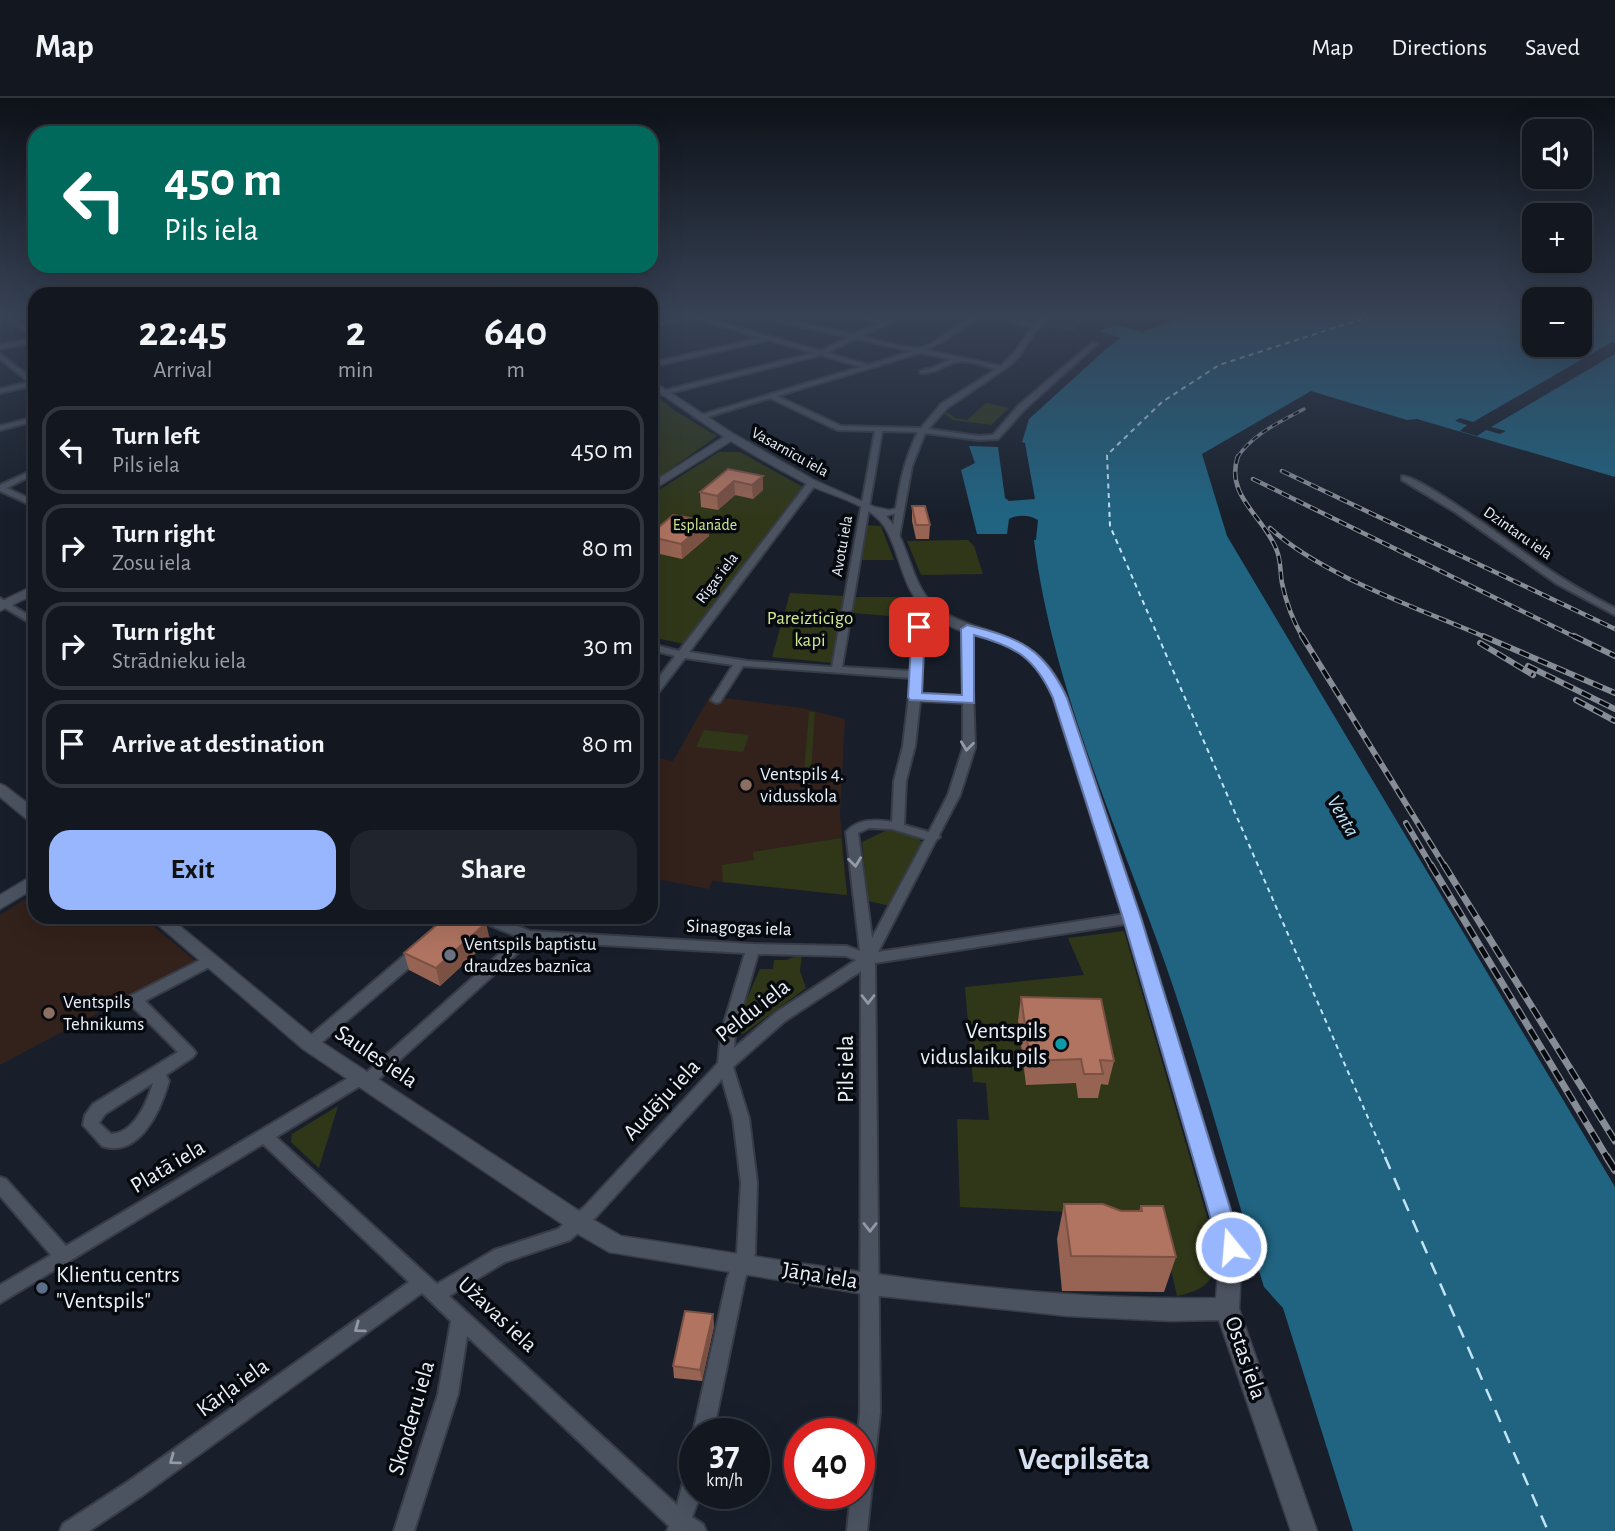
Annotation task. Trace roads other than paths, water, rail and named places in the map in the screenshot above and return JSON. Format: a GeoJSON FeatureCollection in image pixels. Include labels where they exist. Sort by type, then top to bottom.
{"type":"FeatureCollection","features":[{"type":"Feature","properties":{"kind":"street"},"geometry":{"type":"LineString","coordinates":[[665,393],[706,383]]}},
{"type":"Feature","properties":{"kind":"street"},"geometry":{"type":"LineString","coordinates":[[698,417],[813,383]]}},
{"type":"Feature","properties":{"kind":"street"},"geometry":{"type":"LineString","coordinates":[[895,538],[909,461],[921,430],[942,408],[980,383]]}},
{"type":"Feature","properties":{"kind":"street"},"geometry":{"type":"LineString","coordinates":[[771,396],[840,428],[921,430],[979,438],[995,437],[1022,407],[1050,383]]}},
{"type":"Feature","properties":{"kind":"street"},"geometry":{"type":"LineString","coordinates":[[0,391],[28,385]]}},
{"type":"Feature","properties":{"kind":"street","name":"Vasarnīcu iela"},"geometry":{"type":"LineString","coordinates":[[658,388],[730,437],[812,483],[873,511]]}},
{"type":"Feature","properties":{"kind":"street"},"geometry":{"type":"LineString","coordinates":[[0,428],[28,421]]}},
{"type":"Feature","properties":{"kind":"street","name":"Avotu iela"},"geometry":{"type":"LineString","coordinates":[[837,668],[873,511],[879,429]]}},
{"type":"Feature","properties":{"kind":"street"},"geometry":{"type":"LineString","coordinates":[[658,483],[730,437]]}},
{"type":"Feature","properties":{"kind":"street"},"geometry":{"type":"LineString","coordinates":[[0,488],[28,474]]}},
{"type":"Feature","properties":{"kind":"street","name":"Dzintaru iela"},"geometry":{"type":"LineString","coordinates":[[1405,478],[1433,493],[1583,597],[1615,612]]}},
{"type":"Feature","properties":{"kind":"street","name":"Rīgas iela"},"geometry":{"type":"LineString","coordinates":[[658,686],[812,483]]}},
{"type":"Feature","properties":{"kind":"street"},"geometry":{"type":"LineString","coordinates":[[0,488],[28,501]]}},
{"type":"Feature","properties":{"kind":"street"},"geometry":{"type":"LineString","coordinates":[[873,511],[890,513],[900,509]]}},
{"type":"Feature","properties":{"kind":"street"},"geometry":{"type":"LineString","coordinates":[[873,511],[895,538],[921,597],[929,607],[919,627],[915,697],[909,746],[900,781],[898,828]]}},
{"type":"Feature","properties":{"kind":"street"},"geometry":{"type":"LineString","coordinates":[[2,604],[28,592]]}},
{"type":"Feature","properties":{"kind":"street"},"geometry":{"type":"LineString","coordinates":[[2,604],[28,619]]}},
{"type":"Feature","properties":{"kind":"street","name":"Ostas iela"},"geometry":{"type":"LineString","coordinates":[[929,607],[967,629],[997,637],[1035,657],[1050,676],[1060,698],[1132,918],[1231,1247],[1227,1309],[1304,1531]]}},
{"type":"Feature","properties":{"kind":"street","name":"Pils iela"},"geometry":{"type":"LineString","coordinates":[[857,1531],[870,1412],[868,960],[954,796],[969,748],[967,629]]}},
{"type":"Feature","properties":{"kind":"street"},"geometry":{"type":"LineString","coordinates":[[658,649],[681,655],[740,662],[917,675]]}},
{"type":"Feature","properties":{"kind":"street"},"geometry":{"type":"LineString","coordinates":[[716,700],[740,662]]}},
{"type":"Feature","properties":{"kind":"street"},"geometry":{"type":"LineString","coordinates":[[915,697],[969,700]]}},
{"type":"Feature","properties":{"kind":"street"},"geometry":{"type":"LineString","coordinates":[[0,789],[28,811]]}},
{"type":"Feature","properties":{"kind":"street"},"geometry":{"type":"LineString","coordinates":[[868,960],[852,832],[858,826],[871,824],[934,836]]}},
{"type":"Feature","properties":{"kind":"street"},"geometry":{"type":"LineString","coordinates":[[0,903],[28,885]]}},
{"type":"Feature","properties":{"kind":"street","name":"Peldu iela"},"geometry":{"type":"LineString","coordinates":[[706,1418],[736,1279],[746,1255],[749,1183],[741,1118],[725,1065],[780,1017],[868,960],[1132,918]]}},
{"type":"Feature","properties":{"kind":"street","name":"Saules iela"},"geometry":{"type":"LineString","coordinates":[[166,924],[310,1044],[579,1223]]}},
{"type":"Feature","properties":{"kind":"street","name":"Sinagogas iela"},"geometry":{"type":"LineString","coordinates":[[500,924],[528,936],[753,949],[847,951],[868,960]]}},
{"type":"Feature","properties":{"kind":"street","name":"Platā iela"},"geometry":{"type":"LineString","coordinates":[[0,1295],[264,1135],[363,1080],[528,936]]}},
{"type":"Feature","properties":{"kind":"street"},"geometry":{"type":"LineString","coordinates":[[310,1044],[428,943]]}},
{"type":"Feature","properties":{"kind":"street","name":"Audēju iela"},"geometry":{"type":"LineString","coordinates":[[579,1223],[725,1065],[728,1033],[753,949]]}},
{"type":"Feature","properties":{"kind":"street"},"geometry":{"type":"LineString","coordinates":[[157,1072],[161,1081],[150,1113],[133,1131],[116,1142],[108,1142],[91,1125],[94,1113],[157,1072],[188,1053],[135,1000],[210,960]]}},
{"type":"Feature","properties":{"kind":"street","name":"Užavas iela"},"geometry":{"type":"LineString","coordinates":[[264,1135],[684,1528]]}},
{"type":"Feature","properties":{"kind":"street"},"geometry":{"type":"LineString","coordinates":[[0,1184],[64,1257]]}},
{"type":"Feature","properties":{"kind":"street"},"geometry":{"type":"LineString","coordinates":[[430,1288],[500,1255],[564,1235],[579,1223]]}},
{"type":"Feature","properties":{"kind":"street","name":"Jāņa iela"},"geometry":{"type":"LineString","coordinates":[[579,1223],[617,1245],[870,1283],[1067,1305],[1170,1310],[1227,1309]]}},
{"type":"Feature","properties":{"kind":"street","name":"Kārļa iela"},"geometry":{"type":"LineString","coordinates":[[70,1531],[430,1288]]}},
{"type":"Feature","properties":{"kind":"street","name":"Skroderu iela"},"geometry":{"type":"LineString","coordinates":[[404,1531],[448,1394],[461,1318]]}},
{"type":"Feature","properties":{"kind":"street"},"geometry":{"type":"LineString","coordinates":[[684,1528],[688,1509]]}},
{"type":"Feature","properties":{"kind":"water","name":"Venta"},"geometry":{"type":"Polygon","coordinates":[[[1069,383],[1615,383],[1615,477],[1311,391],[1202,454],[1227,536],[1615,1187],[1615,1531],[1353,1531],[1283,1308],[1264,1287],[1179,1003],[1070,701],[1043,594],[1034,540],[1038,520],[1028,516],[1016,516],[1009,519],[1007,534],[977,534],[961,470],[975,463],[969,446],[998,447],[1005,498],[1009,501],[1035,499],[1025,443],[1022,442],[1029,419],[1069,383]]]}},
{"type":"Feature","properties":{"kind":"railway"},"geometry":{"type":"LineString","coordinates":[[1238,457],[1258,435],[1304,409]]}},
{"type":"Feature","properties":{"kind":"railway"},"geometry":{"type":"LineString","coordinates":[[1238,457],[1236,483],[1277,551],[1286,597],[1302,636]]}},
{"type":"Feature","properties":{"kind":"railway"},"geometry":{"type":"LineString","coordinates":[[1282,471],[1615,629]]}},
{"type":"Feature","properties":{"kind":"railway"},"geometry":{"type":"LineString","coordinates":[[1253,479],[1577,638]]}},
{"type":"Feature","properties":{"kind":"railway"},"geometry":{"type":"LineString","coordinates":[[1270,528],[1292,545],[1344,576],[1487,638]]}},
{"type":"Feature","properties":{"kind":"railway"},"geometry":{"type":"LineString","coordinates":[[1302,636],[1445,867]]}},
{"type":"Feature","properties":{"kind":"railway"},"geometry":{"type":"LineString","coordinates":[[1483,636],[1615,693]]}},
{"type":"Feature","properties":{"kind":"railway"},"geometry":{"type":"LineString","coordinates":[[1574,636],[1615,656]]}},
{"type":"Feature","properties":{"kind":"railway"},"geometry":{"type":"LineString","coordinates":[[1480,643],[1533,675]]}},
{"type":"Feature","properties":{"kind":"railway"},"geometry":{"type":"LineString","coordinates":[[1528,666],[1615,709]]}},
{"type":"Feature","properties":{"kind":"railway"},"geometry":{"type":"LineString","coordinates":[[1576,700],[1615,721]]}},
{"type":"Feature","properties":{"kind":"railway"},"geometry":{"type":"LineString","coordinates":[[1406,823],[1432,867]]}},
{"type":"Feature","properties":{"kind":"railway"},"geometry":{"type":"LineString","coordinates":[[1431,865],[1608,1159]]}},
{"type":"Feature","properties":{"kind":"railway"},"geometry":{"type":"LineString","coordinates":[[1444,865],[1615,1141]]}},
{"type":"Feature","properties":{"kind":"railway"},"geometry":{"type":"LineString","coordinates":[[1607,1157],[1615,1170]]}},
{"type":"Feature","properties":{"kind":"place","name":"Ventspils 4. vidusskola"},"geometry":{"type":"Point","coordinates":[746,785]}},
{"type":"Feature","properties":{"kind":"place","name":"Ventspils baptistu draudzes baznīca"},"geometry":{"type":"Point","coordinates":[450,955]}},
{"type":"Feature","properties":{"kind":"place","name":"Ventspils Tehnikums"},"geometry":{"type":"Point","coordinates":[49,1013]}},
{"type":"Feature","properties":{"kind":"place","name":"Ventspils viduslaiku pils"},"geometry":{"type":"Point","coordinates":[1061,1044]}},
{"type":"Feature","properties":{"kind":"place","name":"Klientu centrs \"Ventspils\""},"geometry":{"type":"Point","coordinates":[42,1288]}},
{"type":"Feature","properties":{"kind":"district","name":"Vecpilsēta"},"geometry":{"type":"Point","coordinates":[1084,1459]}},
{"type":"Feature","properties":{"kind":"park label","name":"Esplanāde"},"geometry":{"type":"Point","coordinates":[705,525]}},
{"type":"Feature","properties":{"kind":"park label","name":"Pareizticīgo kapi"},"geometry":{"type":"Point","coordinates":[810,629]}}]}
